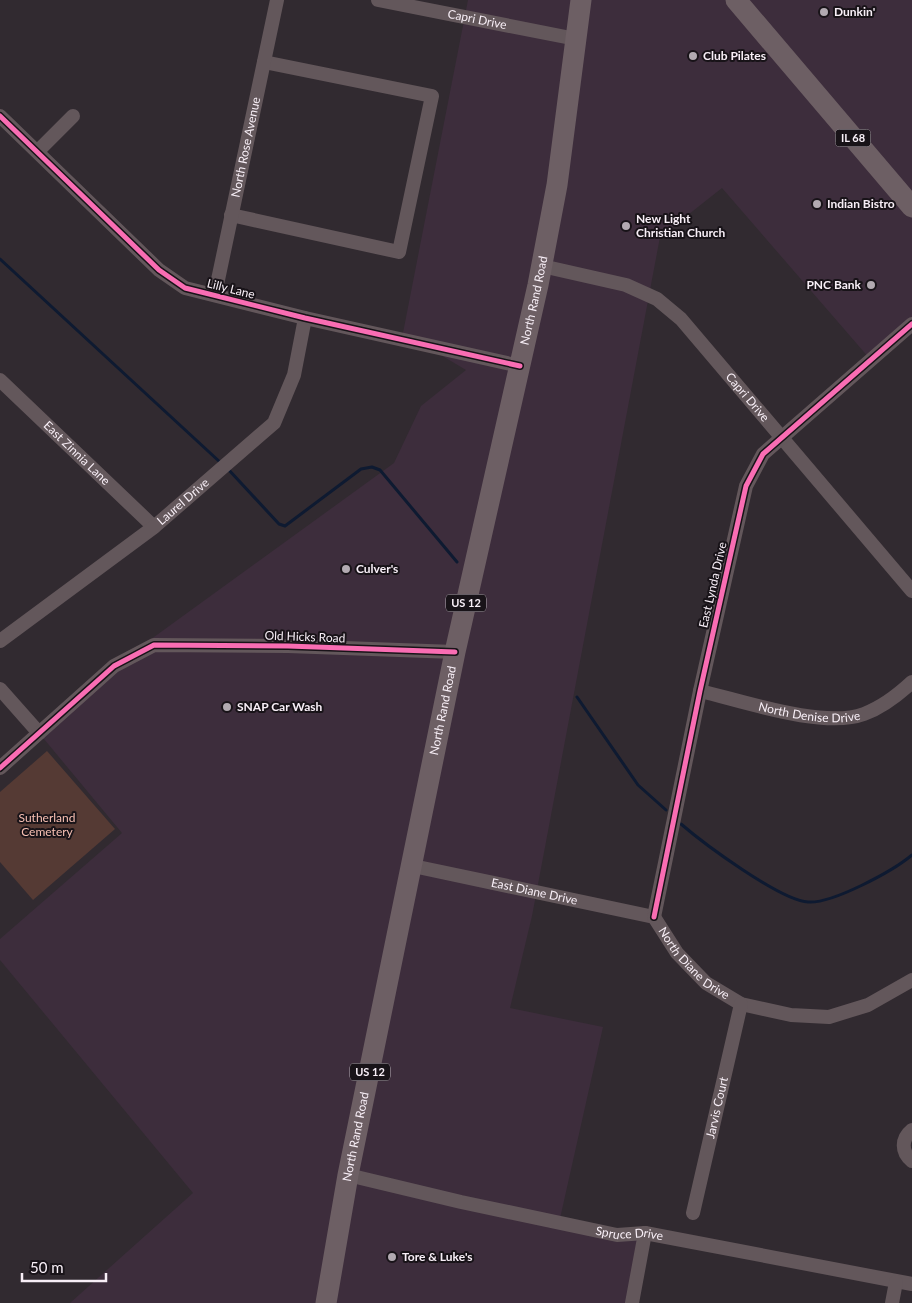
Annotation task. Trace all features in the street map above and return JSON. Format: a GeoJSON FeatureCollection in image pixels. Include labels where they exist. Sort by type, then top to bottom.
{"type":"FeatureCollection","features":[{"type":"Feature","properties":{"kind":"main road","name":"North Rand Road"},"geometry":{"type":"LineString","coordinates":[[326,1303],[348,1175],[413,866],[455,652],[542,266],[557,185],[581,0]]}},
{"type":"Feature","properties":{"kind":"main road","name":"IL 68"},"geometry":{"type":"LineString","coordinates":[[736,0],[912,207]]}},
{"type":"Feature","properties":{"kind":"street","name":"North Rose Avenue"},"geometry":{"type":"LineString","coordinates":[[215,294],[230,215],[277,0]]}},
{"type":"Feature","properties":{"kind":"street","name":"Capri Drive"},"geometry":{"type":"LineString","coordinates":[[378,0],[576,39]]}},
{"type":"Feature","properties":{"kind":"street"},"geometry":{"type":"LineString","coordinates":[[230,215],[399,252],[432,96],[264,62]]}},
{"type":"Feature","properties":{"kind":"street","name":"Lilly Lane"},"geometry":{"type":"LineString","coordinates":[[0,116],[159,270],[185,288],[305,318],[520,366]]}},
{"type":"Feature","properties":{"kind":"street"},"geometry":{"type":"LineString","coordinates":[[38,151],[74,116]]}},
{"type":"Feature","properties":{"kind":"street","name":"Capri Drive"},"geometry":{"type":"LineString","coordinates":[[542,266],[626,285],[657,299],[681,319],[780,438],[912,591]]}},
{"type":"Feature","properties":{"kind":"street","name":"Laurel Drive"},"geometry":{"type":"LineString","coordinates":[[0,641],[154,527],[274,423],[294,375],[305,318]]}},
{"type":"Feature","properties":{"kind":"street","name":"East Lynda Drive"},"geometry":{"type":"LineString","coordinates":[[654,917],[700,691],[746,486],[763,454],[912,324]]}},
{"type":"Feature","properties":{"kind":"street","name":"East Zinnia Lane"},"geometry":{"type":"LineString","coordinates":[[0,380],[154,527]]}},
{"type":"Feature","properties":{"kind":"street","name":"Old Hicks Road"},"geometry":{"type":"LineString","coordinates":[[39,734],[114,666],[154,645],[288,646],[455,652]]}},
{"type":"Feature","properties":{"kind":"street","name":"North Denise Drive"},"geometry":{"type":"LineString","coordinates":[[700,691],[817,719],[863,714],[893,699],[912,682]]}},
{"type":"Feature","properties":{"kind":"street"},"geometry":{"type":"LineString","coordinates":[[0,689],[39,734],[0,768]]}},
{"type":"Feature","properties":{"kind":"street","name":"East Diane Drive"},"geometry":{"type":"LineString","coordinates":[[413,866],[654,917]]}},
{"type":"Feature","properties":{"kind":"street","name":"North Diane Drive"},"geometry":{"type":"LineString","coordinates":[[654,917],[677,954],[700,977],[741,1004]]}},
{"type":"Feature","properties":{"kind":"street"},"geometry":{"type":"LineString","coordinates":[[741,1004],[791,1015],[829,1017],[868,1005],[912,980]]}},
{"type":"Feature","properties":{"kind":"street","name":"Jarvis Court"},"geometry":{"type":"LineString","coordinates":[[693,1213],[741,1004]]}},
{"type":"Feature","properties":{"kind":"street"},"geometry":{"type":"LineString","coordinates":[[912,1130],[905,1138],[903,1144],[906,1156],[912,1161]]}},
{"type":"Feature","properties":{"kind":"street","name":"Spruce Drive"},"geometry":{"type":"LineString","coordinates":[[348,1175],[617,1235],[645,1233],[912,1284]]}},
{"type":"Feature","properties":{"kind":"street"},"geometry":{"type":"LineString","coordinates":[[632,1303],[645,1233]]}},
{"type":"Feature","properties":{"kind":"street"},"geometry":{"type":"LineString","coordinates":[[892,1303],[896,1282]]}},
{"type":"Feature","properties":{"kind":"shaded area"},"geometry":{"type":"Polygon","coordinates":[[[468,0],[912,0],[912,324],[870,359],[722,188],[660,237],[532,916],[510,1008],[603,1027],[559,1223],[645,1233],[632,1303],[70,1303],[193,1193],[0,960],[0,939],[122,833],[39,733],[114,666],[394,463],[421,406],[466,370],[419,342],[402,338],[468,0]]]}},
{"type":"Feature","properties":{"kind":"green space","name":"Sutherland Cemetery"},"geometry":{"type":"Polygon","coordinates":[[[47,751],[115,829],[33,900],[0,862],[0,792],[47,751]]]}},
{"type":"Feature","properties":{"kind":"waterway"},"geometry":{"type":"LineString","coordinates":[[0,259],[221,463]]}},
{"type":"Feature","properties":{"kind":"waterway"},"geometry":{"type":"LineString","coordinates":[[228,469],[279,524],[285,526],[361,469],[372,467],[380,470],[457,562]]}},
{"type":"Feature","properties":{"kind":"waterway"},"geometry":{"type":"LineString","coordinates":[[577,697],[638,785],[666,810]]}},
{"type":"Feature","properties":{"kind":"waterway"},"geometry":{"type":"LineString","coordinates":[[681,824],[724,857],[762,882],[796,899],[808,902],[832,898],[862,885],[912,855]]}},
{"type":"Feature","properties":{"kind":"cycle path"},"geometry":{"type":"LineString","coordinates":[[0,116],[159,270],[185,288],[305,318],[520,366]]}},
{"type":"Feature","properties":{"kind":"cycle path"},"geometry":{"type":"LineString","coordinates":[[654,917],[700,691],[746,486],[763,454],[912,324]]}},
{"type":"Feature","properties":{"kind":"cycle path"},"geometry":{"type":"LineString","coordinates":[[0,768],[114,666],[154,645],[288,646],[455,652]]}},
{"type":"Feature","properties":{"kind":"place","name":"Dunkin'"},"geometry":{"type":"Point","coordinates":[824,12]}},
{"type":"Feature","properties":{"kind":"place","name":"Club Pilates"},"geometry":{"type":"Point","coordinates":[693,56]}},
{"type":"Feature","properties":{"kind":"place","name":"Indian Bistro"},"geometry":{"type":"Point","coordinates":[817,204]}},
{"type":"Feature","properties":{"kind":"place","name":"New Light Christian Church"},"geometry":{"type":"Point","coordinates":[626,226]}},
{"type":"Feature","properties":{"kind":"place","name":"PNC Bank"},"geometry":{"type":"Point","coordinates":[871,285]}},
{"type":"Feature","properties":{"kind":"place","name":"Culver's"},"geometry":{"type":"Point","coordinates":[346,569]}},
{"type":"Feature","properties":{"kind":"place","name":"SNAP Car Wash"},"geometry":{"type":"Point","coordinates":[227,707]}},
{"type":"Feature","properties":{"kind":"place","name":"Tore & Luke's"},"geometry":{"type":"Point","coordinates":[392,1257]}}]}
